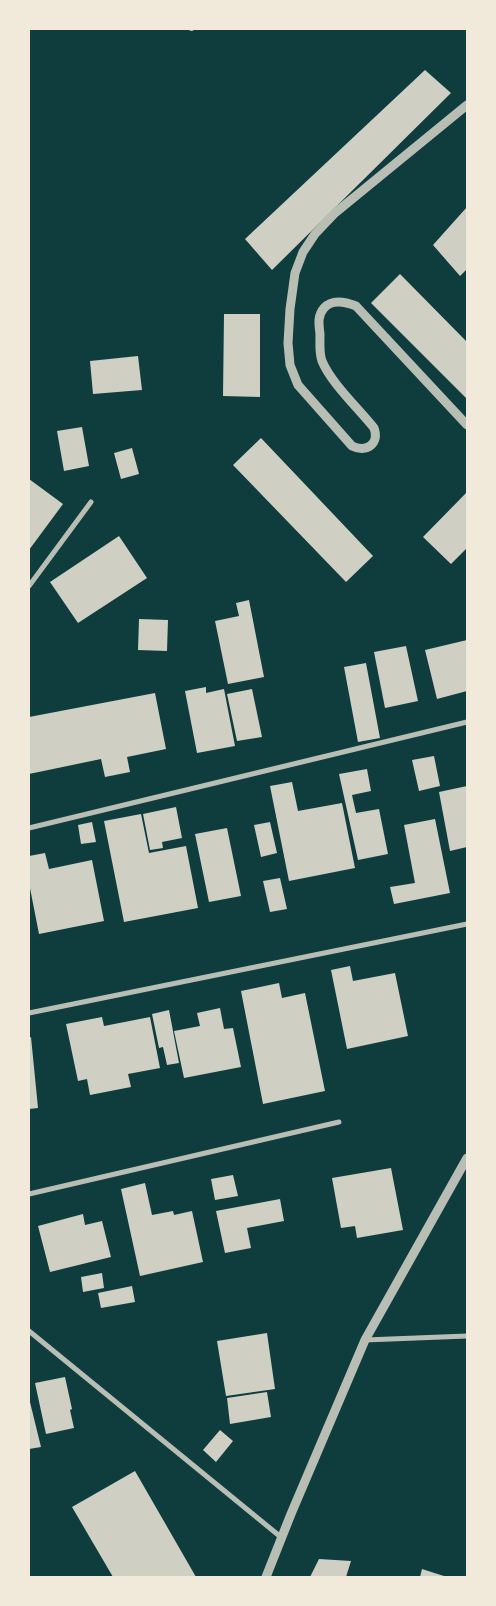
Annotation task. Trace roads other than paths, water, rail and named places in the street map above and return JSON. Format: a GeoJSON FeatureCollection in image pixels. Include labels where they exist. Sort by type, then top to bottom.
{"type":"FeatureCollection","features":[{"type":"Feature","properties":{"kind":"street"},"geometry":{"type":"LineString","coordinates":[[467,105],[335,213],[315,234],[303,252],[295,273],[288,342],[290,365],[298,385],[352,446],[364,449],[374,443],[376,438],[374,428],[328,373],[322,359],[319,319],[327,305],[336,302],[346,302],[356,306],[467,425]]}},
{"type":"Feature","properties":{"kind":"street"},"geometry":{"type":"LineString","coordinates":[[29,586],[91,502]]}},
{"type":"Feature","properties":{"kind":"street"},"geometry":{"type":"LineString","coordinates":[[29,828],[467,722]]}},
{"type":"Feature","properties":{"kind":"street"},"geometry":{"type":"LineString","coordinates":[[29,1013],[467,924]]}},
{"type":"Feature","properties":{"kind":"street"},"geometry":{"type":"LineString","coordinates":[[29,1194],[340,1122]]}},
{"type":"Feature","properties":{"kind":"street"},"geometry":{"type":"LineString","coordinates":[[266,1577],[365,1340],[467,1158]]}},
{"type":"Feature","properties":{"kind":"street"},"geometry":{"type":"LineString","coordinates":[[29,1331],[282,1538]]}},
{"type":"Feature","properties":{"kind":"street"},"geometry":{"type":"LineString","coordinates":[[365,1340],[467,1336]]}}]}
